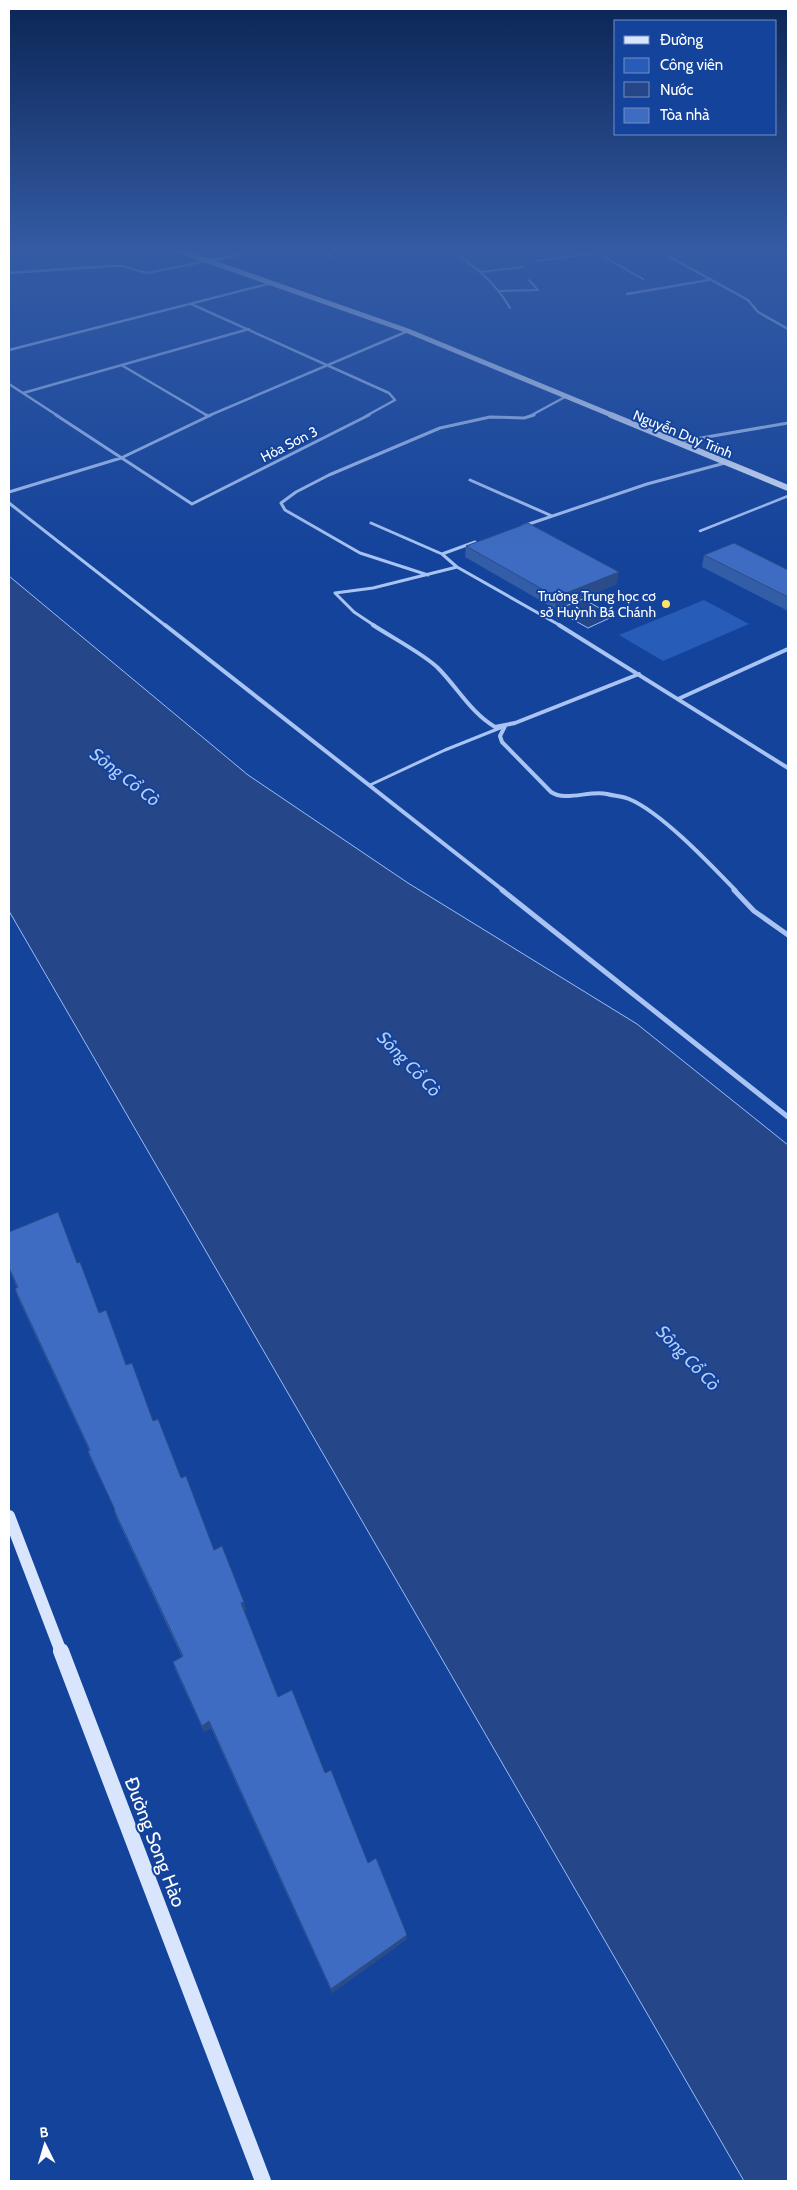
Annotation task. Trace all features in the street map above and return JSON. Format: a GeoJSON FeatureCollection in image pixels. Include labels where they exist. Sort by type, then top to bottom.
{"type":"FeatureCollection","features":[{"type":"Feature","properties":{"kind":"street"},"geometry":{"type":"LineString","coordinates":[[23,393],[170,352]]}},
{"type":"Feature","properties":{"kind":"street"},"geometry":{"type":"LineString","coordinates":[[300,352],[327,364]]}},
{"type":"Feature","properties":{"kind":"street"},"geometry":{"type":"LineString","coordinates":[[9,492],[121,458],[208,416],[356,352]]}},
{"type":"Feature","properties":{"kind":"street","name":"Nguyễn Duy Trinh"},"geometry":{"type":"LineString","coordinates":[[458,352],[725,464],[788,488]]}},
{"type":"Feature","properties":{"kind":"street","name":"Hỏa Sơn 3"},"geometry":{"type":"LineString","coordinates":[[121,458],[192,504],[395,400],[389,393],[327,364]]}},
{"type":"Feature","properties":{"kind":"street"},"geometry":{"type":"LineString","coordinates":[[122,366],[208,416]]}},
{"type":"Feature","properties":{"kind":"street"},"geometry":{"type":"LineString","coordinates":[[9,384],[121,458]]}},
{"type":"Feature","properties":{"kind":"street"},"geometry":{"type":"LineString","coordinates":[[428,575],[380,562],[360,553],[285,510],[281,503],[282,499],[329,476],[440,428],[479,418],[506,416],[524,418],[536,414],[565,398]]}},
{"type":"Feature","properties":{"kind":"street"},"geometry":{"type":"LineString","coordinates":[[674,442],[788,423]]}},
{"type":"Feature","properties":{"kind":"street"},"geometry":{"type":"LineString","coordinates":[[515,528],[647,484],[725,464]]}},
{"type":"Feature","properties":{"kind":"street"},"geometry":{"type":"LineString","coordinates":[[470,480],[552,516]]}},
{"type":"Feature","properties":{"kind":"street"},"geometry":{"type":"LineString","coordinates":[[9,503],[370,785],[788,1117]]}},
{"type":"Feature","properties":{"kind":"street"},"geometry":{"type":"LineString","coordinates":[[371,523],[442,554],[457,567],[639,674],[788,768]]}},
{"type":"Feature","properties":{"kind":"street"},"geometry":{"type":"LineString","coordinates":[[442,554],[479,541]]}},
{"type":"Feature","properties":{"kind":"street"},"geometry":{"type":"LineString","coordinates":[[457,567],[373,588],[335,593],[354,612],[437,667],[488,724],[495,727],[506,726],[639,674]]}},
{"type":"Feature","properties":{"kind":"street"},"geometry":{"type":"LineString","coordinates":[[678,699],[788,649]]}},
{"type":"Feature","properties":{"kind":"street"},"geometry":{"type":"LineString","coordinates":[[506,726],[500,736],[502,742],[551,792],[557,796],[598,792],[630,799],[652,812],[712,866],[754,911],[787,932]]}},
{"type":"Feature","properties":{"kind":"street","name":"Đường Song Hào"},"geometry":{"type":"LineString","coordinates":[[9,1516],[263,2181]]}},
{"type":"Feature","properties":{"kind":"lane"},"geometry":{"type":"LineString","coordinates":[[700,531],[788,496]]}},
{"type":"Feature","properties":{"kind":"lane"},"geometry":{"type":"LineString","coordinates":[[370,785],[445,750],[506,726]]}},
{"type":"Feature","properties":{"kind":"green space"},"geometry":{"type":"Polygon","coordinates":[[[704,600],[749,624],[663,661],[619,635],[704,600]]]}},
{"type":"Feature","properties":{"kind":"water","name":"Sông Cổ Cò"},"geometry":{"type":"Polygon","coordinates":[[[9,576],[248,775],[408,883],[637,1024],[788,1145],[788,2181],[744,2181],[9,911],[9,576]]]}},
{"type":"Feature","properties":{"kind":"water"},"geometry":{"type":"Polygon","coordinates":[[[583,599],[614,616],[588,628],[556,610],[583,599]]]}},
{"type":"Feature","properties":{"kind":"building"},"geometry":{"type":"Polygon","coordinates":[[[528,523],[619,572],[556,597],[466,546],[528,523]]]}},
{"type":"Feature","properties":{"kind":"building"},"geometry":{"type":"Polygon","coordinates":[[[734,543],[788,570],[788,597],[704,555],[734,543]]]}},
{"type":"Feature","properties":{"kind":"building"},"geometry":{"type":"Polygon","coordinates":[[[58,1212],[77,1263],[80,1262],[99,1313],[106,1310],[126,1365],[132,1363],[153,1421],[158,1419],[181,1478],[186,1476],[214,1550],[222,1546],[244,1602],[241,1603],[278,1697],[292,1690],[325,1773],[331,1770],[368,1863],[376,1858],[407,1935],[331,1989],[209,1721],[202,1726],[173,1662],[183,1656],[114,1510],[88,1451],[90,1450],[15,1289],[18,1287],[9,1268],[9,1232],[58,1212]]]}},
{"type":"Feature","properties":{"kind":"place","name":"Trường Trung học cơ sở Huỳnh Bá Chánh"},"geometry":{"type":"Point","coordinates":[666,604]}}]}
